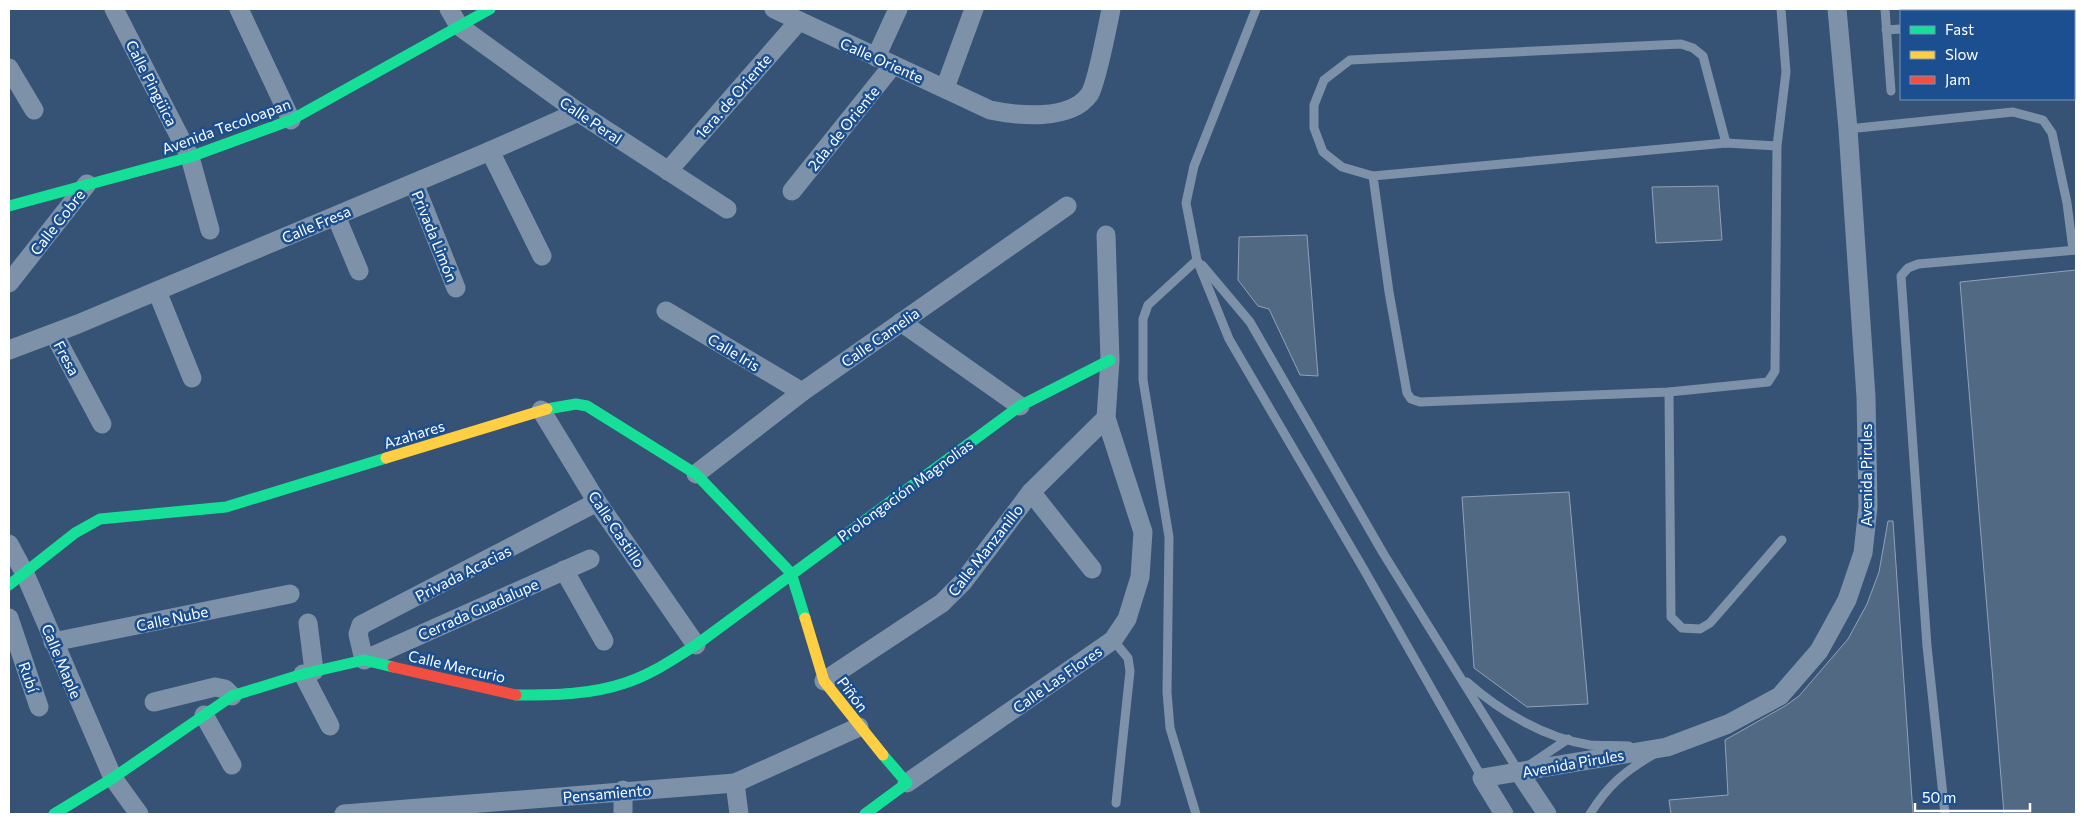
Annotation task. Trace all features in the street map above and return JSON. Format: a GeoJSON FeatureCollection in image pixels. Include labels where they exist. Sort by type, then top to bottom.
{"type":"FeatureCollection","features":[{"type":"Feature","properties":{"kind":"street","name":"Calle Pingüica"},"geometry":{"type":"LineString","coordinates":[[114,9],[190,157],[210,230]]}},
{"type":"Feature","properties":{"kind":"street"},"geometry":{"type":"LineString","coordinates":[[239,9],[291,120]]}},
{"type":"Feature","properties":{"kind":"street"},"geometry":{"type":"LineString","coordinates":[[449,9],[459,26]]}},
{"type":"Feature","properties":{"kind":"street","name":"Avenida Tecoloapan"},"geometry":{"type":"LineString","coordinates":[[9,206],[190,157],[291,120],[490,9]]}},
{"type":"Feature","properties":{"kind":"street","name":"Calle Oriente"},"geometry":{"type":"LineString","coordinates":[[776,9],[798,22],[990,110],[1010,114],[1045,115],[1076,107],[1090,94],[1111,9]]}},
{"type":"Feature","properties":{"kind":"street"},"geometry":{"type":"LineString","coordinates":[[876,57],[898,9]]}},
{"type":"Feature","properties":{"kind":"street"},"geometry":{"type":"LineString","coordinates":[[945,88],[974,9]]}},
{"type":"Feature","properties":{"kind":"street","name":"Avenida Pirules"},"geometry":{"type":"LineString","coordinates":[[1482,778],[1667,747],[1728,724],[1780,696],[1819,651],[1847,600],[1863,553],[1868,506],[1866,397],[1848,129],[1837,9]]}},
{"type":"Feature","properties":{"kind":"street","name":"1era. de Oriente"},"geometry":{"type":"LineString","coordinates":[[668,171],[798,22]]}},
{"type":"Feature","properties":{"kind":"street","name":"Calle Peral"},"geometry":{"type":"LineString","coordinates":[[459,26],[578,112],[727,209]]}},
{"type":"Feature","properties":{"kind":"street","name":"2da. de Oriente"},"geometry":{"type":"LineString","coordinates":[[792,191],[893,65]]}},
{"type":"Feature","properties":{"kind":"street"},"geometry":{"type":"LineString","coordinates":[[9,68],[34,110]]}},
{"type":"Feature","properties":{"kind":"street","name":"Calle Fresa"},"geometry":{"type":"LineString","coordinates":[[54,334],[490,151],[578,112]]}},
{"type":"Feature","properties":{"kind":"street"},"geometry":{"type":"LineString","coordinates":[[490,151],[542,256]]}},
{"type":"Feature","properties":{"kind":"street","name":"Privada Limón"},"geometry":{"type":"LineString","coordinates":[[414,183],[456,288]]}},
{"type":"Feature","properties":{"kind":"street","name":"Calle Cobre"},"geometry":{"type":"LineString","coordinates":[[9,283],[87,184]]}},
{"type":"Feature","properties":{"kind":"street","name":"Calle Camelia"},"geometry":{"type":"LineString","coordinates":[[696,474],[802,392],[1067,206]]}},
{"type":"Feature","properties":{"kind":"street"},"geometry":{"type":"LineString","coordinates":[[336,216],[359,271]]}},
{"type":"Feature","properties":{"kind":"street"},"geometry":{"type":"LineString","coordinates":[[1106,235],[1110,360],[1106,418]]}},
{"type":"Feature","properties":{"kind":"street"},"geometry":{"type":"LineString","coordinates":[[157,291],[192,378]]}},
{"type":"Feature","properties":{"kind":"street","name":"Calle Iris"},"geometry":{"type":"LineString","coordinates":[[666,311],[802,392]]}},
{"type":"Feature","properties":{"kind":"street"},"geometry":{"type":"LineString","coordinates":[[901,322],[1020,406]]}},
{"type":"Feature","properties":{"kind":"street","name":"Fresa"},"geometry":{"type":"LineString","coordinates":[[9,350],[54,334],[102,424]]}},
{"type":"Feature","properties":{"kind":"street","name":"Prolongación Magnolias"},"geometry":{"type":"LineString","coordinates":[[791,573],[1020,406],[1110,360]]}},
{"type":"Feature","properties":{"kind":"street","name":"Azahares"},"geometry":{"type":"LineString","coordinates":[[9,584],[25,574],[81,527],[100,519],[226,507],[541,410],[576,404],[587,406],[696,474],[791,573]]}},
{"type":"Feature","properties":{"kind":"street","name":"Calle Castillo"},"geometry":{"type":"LineString","coordinates":[[541,410],[597,502],[696,645]]}},
{"type":"Feature","properties":{"kind":"street","name":"Calle Manzanillo"},"geometry":{"type":"LineString","coordinates":[[824,681],[942,603],[963,582],[1031,492],[1106,418]]}},
{"type":"Feature","properties":{"kind":"street","name":"Calle Las Flores"},"geometry":{"type":"LineString","coordinates":[[904,785],[1114,640],[1127,619],[1140,577],[1143,532],[1106,418]]}},
{"type":"Feature","properties":{"kind":"street"},"geometry":{"type":"LineString","coordinates":[[1031,492],[1092,569]]}},
{"type":"Feature","properties":{"kind":"street","name":"Privada Acacias"},"geometry":{"type":"LineString","coordinates":[[364,660],[358,634],[361,626],[597,502]]}},
{"type":"Feature","properties":{"kind":"street","name":"Calle Maple"},"geometry":{"type":"LineString","coordinates":[[9,544],[25,574],[113,778],[139,814]]}},
{"type":"Feature","properties":{"kind":"street","name":"Cerrada Guadalupe"},"geometry":{"type":"LineString","coordinates":[[364,660],[590,559]]}},
{"type":"Feature","properties":{"kind":"street"},"geometry":{"type":"LineString","coordinates":[[564,570],[604,641]]}},
{"type":"Feature","properties":{"kind":"street","name":"Calle Mercurio"},"geometry":{"type":"LineString","coordinates":[[54,814],[113,778],[232,696],[308,673],[364,660],[514,695],[555,695],[595,691],[626,683],[653,671],[696,645],[791,573]]}},
{"type":"Feature","properties":{"kind":"street","name":"Piñón"},"geometry":{"type":"LineString","coordinates":[[791,573],[824,681],[904,785]]}},
{"type":"Feature","properties":{"kind":"street","name":"Calle Nube"},"geometry":{"type":"LineString","coordinates":[[53,642],[290,594]]}},
{"type":"Feature","properties":{"kind":"street","name":"Rubí"},"geometry":{"type":"LineString","coordinates":[[9,618],[39,707]]}},
{"type":"Feature","properties":{"kind":"street"},"geometry":{"type":"LineString","coordinates":[[308,623],[308,673],[330,726]]}},
{"type":"Feature","properties":{"kind":"street"},"geometry":{"type":"LineString","coordinates":[[154,702],[215,687],[225,689],[232,696]]}},
{"type":"Feature","properties":{"kind":"street"},"geometry":{"type":"LineString","coordinates":[[204,715],[232,765]]}},
{"type":"Feature","properties":{"kind":"street","name":"Pensamiento"},"geometry":{"type":"LineString","coordinates":[[344,814],[506,808],[623,790],[735,783],[859,727]]}},
{"type":"Feature","properties":{"kind":"street"},"geometry":{"type":"LineString","coordinates":[[1519,772],[1547,814]]}},
{"type":"Feature","properties":{"kind":"street"},"geometry":{"type":"LineString","coordinates":[[1482,778],[1504,814]]}},
{"type":"Feature","properties":{"kind":"street"},"geometry":{"type":"LineString","coordinates":[[735,783],[739,814]]}},
{"type":"Feature","properties":{"kind":"street"},"geometry":{"type":"LineString","coordinates":[[865,814],[904,785]]}},
{"type":"Feature","properties":{"kind":"street"},"geometry":{"type":"LineString","coordinates":[[623,790],[623,814]]}},
{"type":"Feature","properties":{"kind":"lane"},"geometry":{"type":"LineString","coordinates":[[1256,9],[1194,166],[1186,203],[1197,260],[1229,340],[1364,568],[1482,778]]}},
{"type":"Feature","properties":{"kind":"lane"},"geometry":{"type":"LineString","coordinates":[[1373,176],[1388,292],[1407,393],[1411,399],[1420,402],[1669,392],[1768,382],[1775,371],[1778,254],[1777,146],[1786,72],[1781,9]]}},
{"type":"Feature","properties":{"kind":"lane"},"geometry":{"type":"LineString","coordinates":[[1885,9],[1891,91]]}},
{"type":"Feature","properties":{"kind":"lane"},"geometry":{"type":"LineString","coordinates":[[1886,30],[1900,29]]}},
{"type":"Feature","properties":{"kind":"lane"},"geometry":{"type":"LineString","coordinates":[[1726,143],[1702,56],[1693,48],[1680,44],[1350,60],[1324,80],[1314,105],[1314,128],[1323,152],[1342,167],[1373,176],[1726,143],[1777,146]]}},
{"type":"Feature","properties":{"kind":"lane"},"geometry":{"type":"LineString","coordinates":[[1848,129],[2013,112],[2043,120],[2052,133],[2075,250],[1918,264],[1908,268],[1901,276],[1926,646],[1945,814]]}},
{"type":"Feature","properties":{"kind":"lane"},"geometry":{"type":"LineString","coordinates":[[1197,260],[1250,322],[1382,553],[1519,772],[1568,739]]}},
{"type":"Feature","properties":{"kind":"lane"},"geometry":{"type":"LineString","coordinates":[[1196,814],[1170,728],[1167,692],[1168,537],[1142,380],[1143,319],[1148,305],[1197,260]]}},
{"type":"Feature","properties":{"kind":"lane"},"geometry":{"type":"LineString","coordinates":[[1669,392],[1671,617],[1682,628],[1700,629],[1710,623],[1782,540]]}},
{"type":"Feature","properties":{"kind":"lane"},"geometry":{"type":"LineString","coordinates":[[1114,640],[1128,658],[1130,671],[1116,803]]}},
{"type":"Feature","properties":{"kind":"lane"},"geometry":{"type":"LineString","coordinates":[[1458,674],[1487,700],[1519,720],[1568,739],[1591,745],[1667,747]]}},
{"type":"Feature","properties":{"kind":"lane"},"geometry":{"type":"LineString","coordinates":[[1590,814],[1597,802],[1626,771],[1667,747]]}},
{"type":"Feature","properties":{"kind":"building"},"geometry":{"type":"Polygon","coordinates":[[[1718,186],[1722,240],[1656,243],[1652,187],[1718,186]]]}},
{"type":"Feature","properties":{"kind":"building"},"geometry":{"type":"Polygon","coordinates":[[[1307,235],[1318,376],[1300,375],[1269,309],[1258,306],[1238,280],[1239,237],[1307,235]]]}},
{"type":"Feature","properties":{"kind":"building"},"geometry":{"type":"Polygon","coordinates":[[[2076,270],[2076,814],[2004,814],[1960,282],[2076,270]]]}},
{"type":"Feature","properties":{"kind":"building"},"geometry":{"type":"Polygon","coordinates":[[[1569,492],[1588,704],[1527,707],[1474,668],[1462,497],[1569,492]]]}},
{"type":"Feature","properties":{"kind":"building"},"geometry":{"type":"Polygon","coordinates":[[[1888,521],[1893,521],[1913,814],[1671,814],[1669,800],[1728,795],[1725,740],[1799,696],[1848,639],[1867,604],[1879,572],[1888,521]]]}},
{"type":"Feature","properties":{"kind":"traffic: fast"},"geometry":{"type":"LineString","coordinates":[[9,206],[190,157],[291,120],[490,9]]}},
{"type":"Feature","properties":{"kind":"traffic: fast"},"geometry":{"type":"LineString","coordinates":[[516,695],[558,694],[598,690],[635,680],[662,666],[696,645],[1020,406],[1110,360]]}},
{"type":"Feature","properties":{"kind":"traffic: fast"},"geometry":{"type":"LineString","coordinates":[[547,409],[576,404],[587,406],[696,474],[791,573],[805,618]]}},
{"type":"Feature","properties":{"kind":"traffic: fast"},"geometry":{"type":"LineString","coordinates":[[9,585],[75,533],[100,519],[226,507],[386,458]]}},
{"type":"Feature","properties":{"kind":"traffic: fast"},"geometry":{"type":"LineString","coordinates":[[54,814],[113,778],[232,696],[303,674],[364,660],[393,667]]}},
{"type":"Feature","properties":{"kind":"traffic: fast"},"geometry":{"type":"LineString","coordinates":[[865,814],[907,783],[883,755]]}},
{"type":"Feature","properties":{"kind":"traffic: slow"},"geometry":{"type":"LineString","coordinates":[[386,458],[547,409]]}},
{"type":"Feature","properties":{"kind":"traffic: slow"},"geometry":{"type":"LineString","coordinates":[[805,618],[824,681],[883,755]]}},
{"type":"Feature","properties":{"kind":"traffic: jam"},"geometry":{"type":"LineString","coordinates":[[393,667],[516,695]]}}]}
